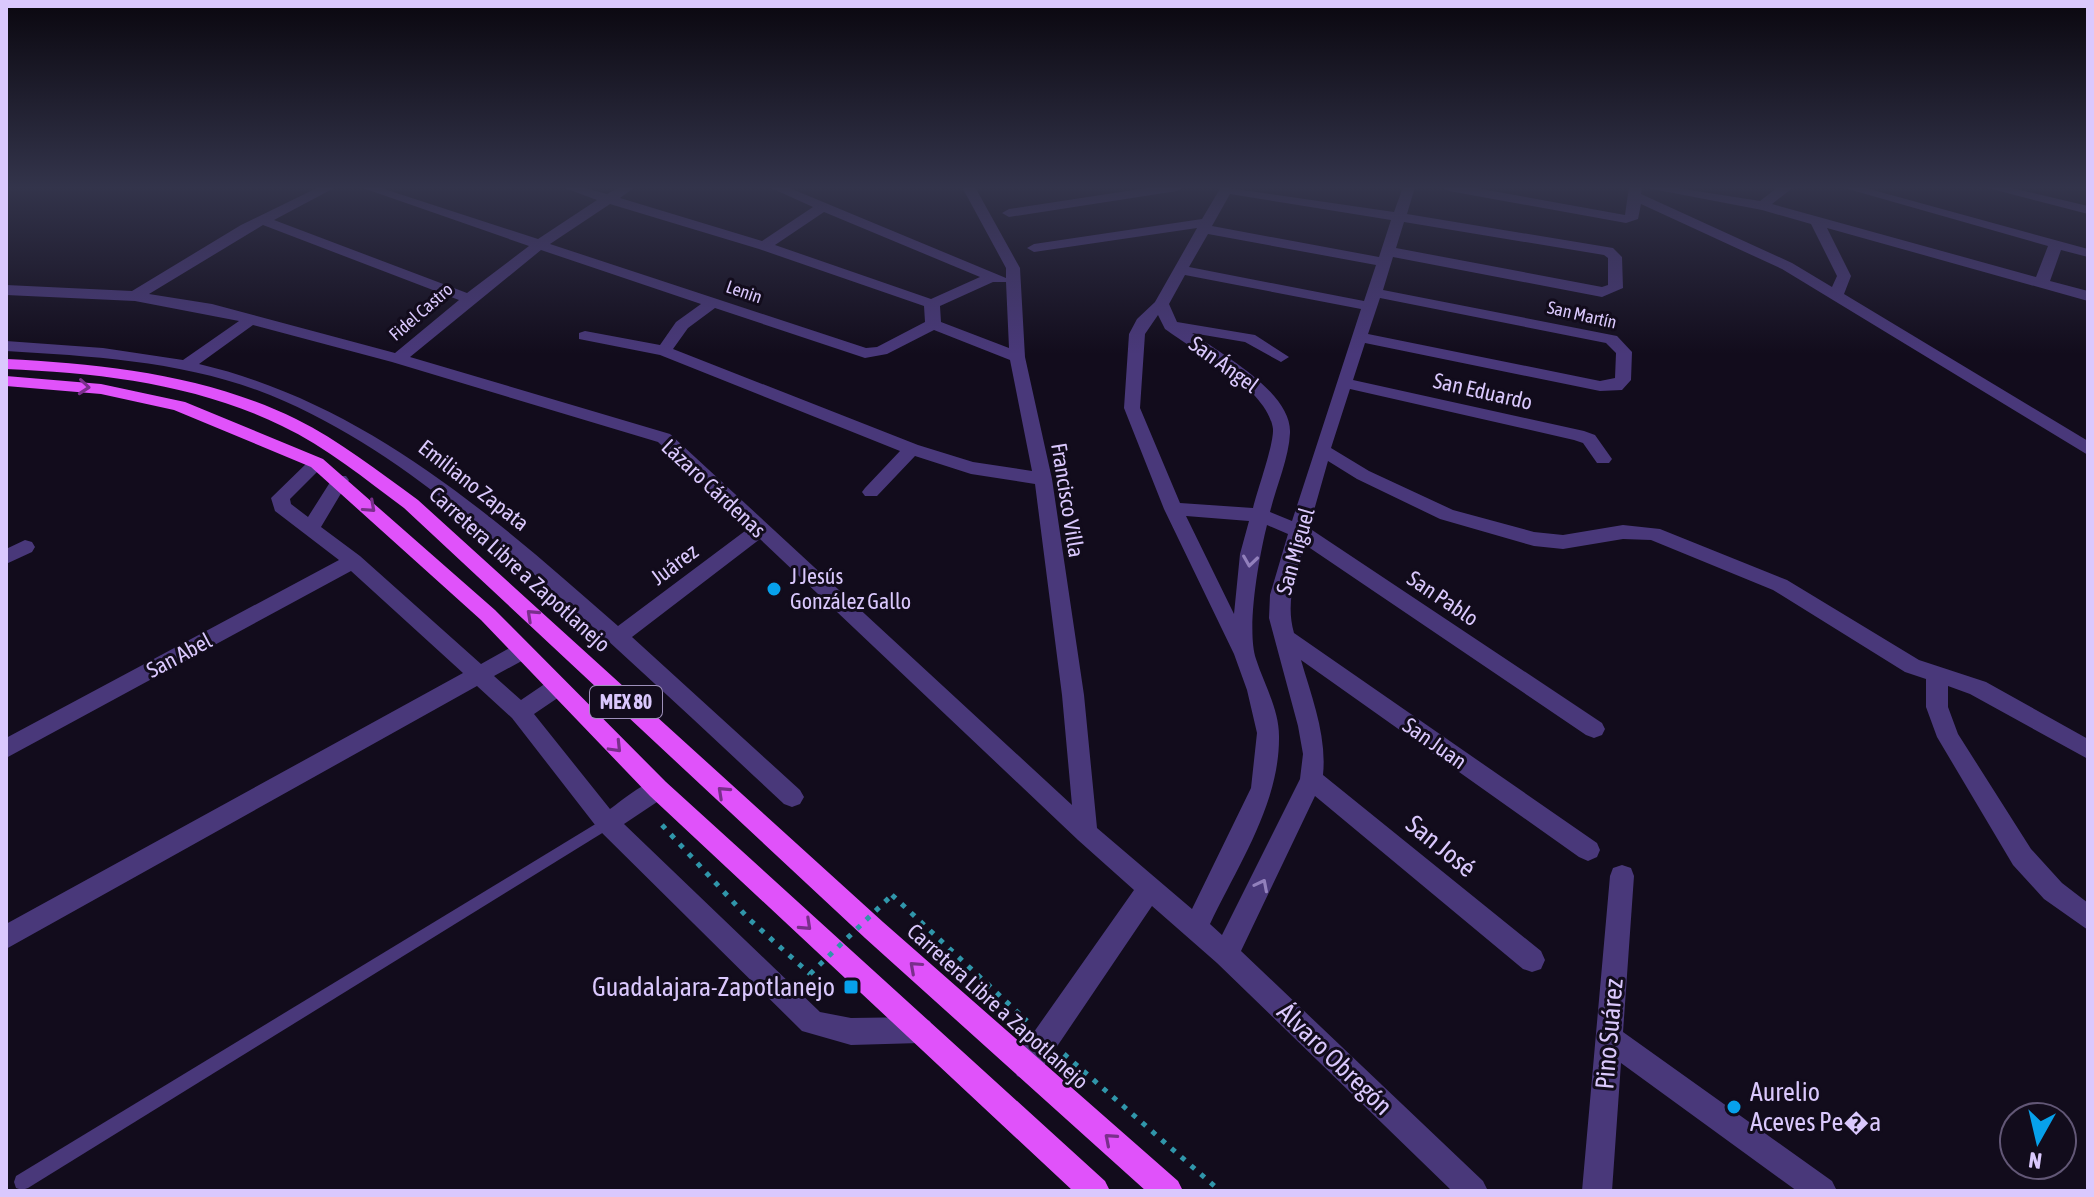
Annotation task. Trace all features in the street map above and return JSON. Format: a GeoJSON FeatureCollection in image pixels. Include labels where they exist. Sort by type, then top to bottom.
{"type":"FeatureCollection","features":[{"type":"Feature","properties":{"kind":"main road","name":"Carretera Libre a Zapotlanejo"},"geometry":{"type":"LineString","coordinates":[[6,364],[113,372],[170,381],[287,422],[341,453],[411,504],[874,930],[1168,1191]]}},
{"type":"Feature","properties":{"kind":"main road","name":"MEX 80"},"geometry":{"type":"LineString","coordinates":[[6,381],[101,389],[179,406],[317,463],[340,480],[522,651],[658,789],[1095,1191]]}},
{"type":"Feature","properties":{"kind":"street"},"geometry":{"type":"LineString","coordinates":[[135,296],[224,243]]}},
{"type":"Feature","properties":{"kind":"street"},"geometry":{"type":"LineString","coordinates":[[322,243],[468,298]]}},
{"type":"Feature","properties":{"kind":"street","name":"Lenin"},"geometry":{"type":"LineString","coordinates":[[532,243],[865,353],[881,351],[933,324]]}},
{"type":"Feature","properties":{"kind":"street","name":"Fidel Castro"},"geometry":{"type":"LineString","coordinates":[[398,359],[468,298],[541,243]]}},
{"type":"Feature","properties":{"kind":"street"},"geometry":{"type":"LineString","coordinates":[[754,243],[932,304],[992,277]]}},
{"type":"Feature","properties":{"kind":"street"},"geometry":{"type":"LineString","coordinates":[[764,246],[769,243]]}},
{"type":"Feature","properties":{"kind":"street"},"geometry":{"type":"LineString","coordinates":[[911,243],[1015,285]]}},
{"type":"Feature","properties":{"kind":"street","name":"Francisco Villa"},"geometry":{"type":"LineString","coordinates":[[999,243],[1013,268],[1017,357],[1043,479],[1073,695],[1086,833]]}},
{"type":"Feature","properties":{"kind":"street"},"geometry":{"type":"LineString","coordinates":[[1034,248],[1072,243]]}},
{"type":"Feature","properties":{"kind":"street"},"geometry":{"type":"LineString","coordinates":[[1161,304],[1196,243]]}},
{"type":"Feature","properties":{"kind":"street"},"geometry":{"type":"LineString","coordinates":[[1306,243],[1602,292],[1616,288],[1615,257],[1608,251],[1557,243]]}},
{"type":"Feature","properties":{"kind":"street","name":"San Miguel"},"geometry":{"type":"LineString","coordinates":[[1226,954],[1311,779],[1314,754],[1309,726],[1282,636],[1280,595],[1301,532],[1322,450],[1390,243]]}},
{"type":"Feature","properties":{"kind":"street"},"geometry":{"type":"LineString","coordinates":[[1742,243],[1787,266],[2088,449]]}},
{"type":"Feature","properties":{"kind":"street"},"geometry":{"type":"LineString","coordinates":[[1827,243],[1844,276],[1836,296]]}},
{"type":"Feature","properties":{"kind":"street"},"geometry":{"type":"LineString","coordinates":[[1899,243],[2088,296]]}},
{"type":"Feature","properties":{"kind":"street"},"geometry":{"type":"LineString","coordinates":[[2042,282],[2056,243],[2088,253]]}},
{"type":"Feature","properties":{"kind":"street"},"geometry":{"type":"LineString","coordinates":[[1180,270],[1370,299]]}},
{"type":"Feature","properties":{"kind":"street","name":"Lázaro Cárdenas"},"geometry":{"type":"LineString","coordinates":[[6,290],[135,296],[212,309],[398,359],[664,438],[1086,833],[1196,927]]}},
{"type":"Feature","properties":{"kind":"street","name":"San Martín"},"geometry":{"type":"LineString","coordinates":[[1358,337],[1600,386],[1616,386],[1623,380],[1624,352],[1611,339],[1370,299]]}},
{"type":"Feature","properties":{"kind":"street"},"geometry":{"type":"LineString","coordinates":[[664,351],[682,325],[712,303]]}},
{"type":"Feature","properties":{"kind":"street"},"geometry":{"type":"LineString","coordinates":[[932,304],[933,324],[1017,357]]}},
{"type":"Feature","properties":{"kind":"street","name":"San Ángel"},"geometry":{"type":"LineString","coordinates":[[1196,927],[1263,788],[1268,733],[1258,690],[1173,509],[1130,395],[1137,334],[1142,322],[1161,304],[1171,326],[1251,380],[1270,401],[1282,431],[1250,554],[1244,656]]}},
{"type":"Feature","properties":{"kind":"street"},"geometry":{"type":"LineString","coordinates":[[185,366],[250,320]]}},
{"type":"Feature","properties":{"kind":"street"},"geometry":{"type":"LineString","coordinates":[[1171,326],[1249,338],[1281,357]]}},
{"type":"Feature","properties":{"kind":"street"},"geometry":{"type":"LineString","coordinates":[[585,336],[664,351],[912,449],[971,468],[1043,479]]}},
{"type":"Feature","properties":{"kind":"street","name":"Emiliano Zapata"},"geometry":{"type":"LineString","coordinates":[[6,346],[76,351],[185,366],[263,388],[380,445],[436,481],[489,524],[792,797]]}},
{"type":"Feature","properties":{"kind":"street","name":"San Eduardo"},"geometry":{"type":"LineString","coordinates":[[1344,383],[1578,435],[1589,439],[1603,459]]}},
{"type":"Feature","properties":{"kind":"street"},"geometry":{"type":"LineString","coordinates":[[871,492],[912,449]]}},
{"type":"Feature","properties":{"kind":"street"},"geometry":{"type":"LineString","coordinates":[[1322,450],[1363,475],[1447,515],[1534,539],[1563,542],[1623,532],[1653,534],[1780,585],[1912,666],[1978,688],[2088,750]]}},
{"type":"Feature","properties":{"kind":"street"},"geometry":{"type":"LineString","coordinates":[[317,463],[280,498],[282,507],[353,561],[520,712],[607,823],[811,1022],[830,1030],[851,1032],[920,1030]]}},
{"type":"Feature","properties":{"kind":"street"},"geometry":{"type":"LineString","coordinates":[[310,529],[340,480]]}},
{"type":"Feature","properties":{"kind":"street","name":"San Pablo"},"geometry":{"type":"LineString","coordinates":[[1173,509],[1260,515],[1301,532],[1594,729]]}},
{"type":"Feature","properties":{"kind":"street","name":"Juárez"},"geometry":{"type":"LineString","coordinates":[[618,637],[759,530]]}},
{"type":"Feature","properties":{"kind":"street"},"geometry":{"type":"LineString","coordinates":[[6,557],[25,547]]}},
{"type":"Feature","properties":{"kind":"street","name":"San Abel"},"geometry":{"type":"LineString","coordinates":[[6,749],[353,561]]}},
{"type":"Feature","properties":{"kind":"street","name":"San Juan"},"geometry":{"type":"LineString","coordinates":[[1282,636],[1588,850]]}},
{"type":"Feature","properties":{"kind":"street"},"geometry":{"type":"LineString","coordinates":[[6,937],[522,651]]}},
{"type":"Feature","properties":{"kind":"street"},"geometry":{"type":"LineString","coordinates":[[1937,674],[1937,707],[1948,737],[1964,764],[2022,857],[2053,891],[2088,918]]}},
{"type":"Feature","properties":{"kind":"street"},"geometry":{"type":"LineString","coordinates":[[520,712],[557,687]]}},
{"type":"Feature","properties":{"kind":"street","name":"San José"},"geometry":{"type":"LineString","coordinates":[[1311,779],[1532,960]]}},
{"type":"Feature","properties":{"kind":"street"},"geometry":{"type":"LineString","coordinates":[[607,823],[658,789]]}},
{"type":"Feature","properties":{"kind":"street","name":"Pino Suárez"},"geometry":{"type":"LineString","coordinates":[[1597,1191],[1622,876]]}},
{"type":"Feature","properties":{"kind":"street"},"geometry":{"type":"LineString","coordinates":[[1027,1066],[1150,888]]}},
{"type":"Feature","properties":{"kind":"street","name":"Álvaro Obregón"},"geometry":{"type":"LineString","coordinates":[[1196,927],[1473,1191]]}},
{"type":"Feature","properties":{"kind":"street"},"geometry":{"type":"LineString","coordinates":[[1609,1038],[1822,1191]]}},
{"type":"Feature","properties":{"kind":"lane"},"geometry":{"type":"LineString","coordinates":[[22,1182],[607,823]]}},
{"type":"Feature","properties":{"kind":"path"},"geometry":{"type":"LineString","coordinates":[[749,919],[810,974],[892,895],[1046,1039],[1220,1191]]}},
{"type":"Feature","properties":{"kind":"place","name":"J Jesús González Gallo"},"geometry":{"type":"Point","coordinates":[774,589]}},
{"type":"Feature","properties":{"kind":"place","name":"Guadalajara-Zapotlanejo"},"geometry":{"type":"Point","coordinates":[851,987]}},
{"type":"Feature","properties":{"kind":"place","name":"Aurelio Aceves Pe�a"},"geometry":{"type":"Point","coordinates":[1734,1107]}}]}
